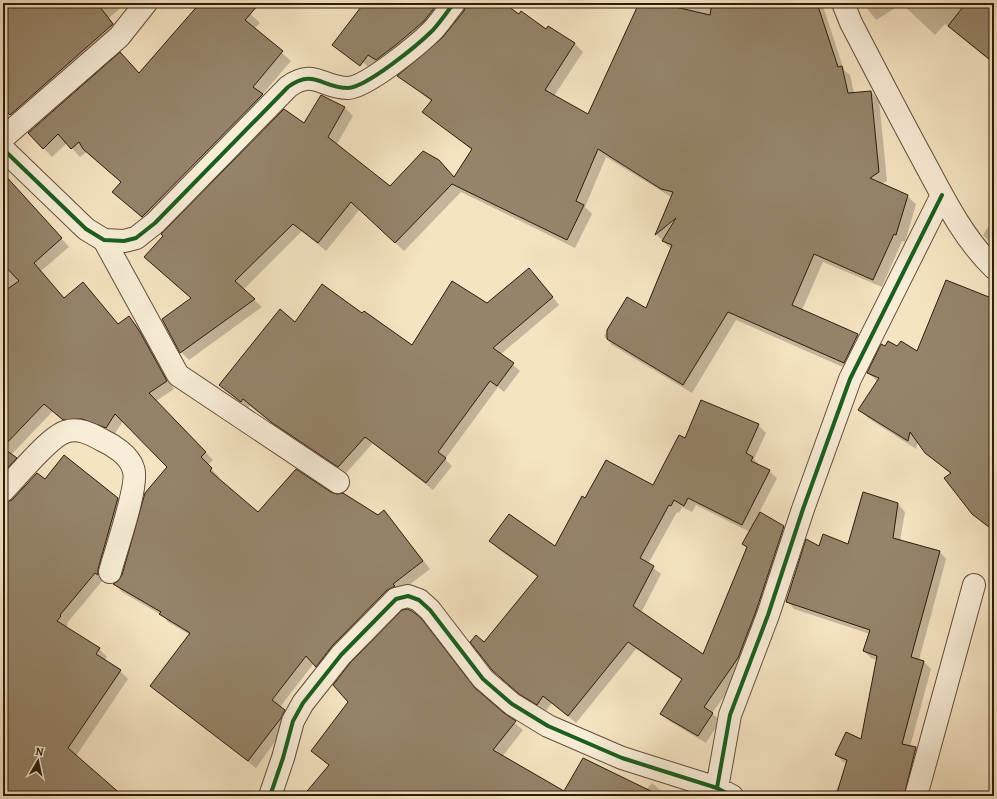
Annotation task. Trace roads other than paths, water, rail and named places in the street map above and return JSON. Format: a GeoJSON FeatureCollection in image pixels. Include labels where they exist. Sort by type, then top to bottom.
{"type":"FeatureCollection","features":[{"type":"Feature","properties":{"kind":"street"},"geometry":{"type":"LineString","coordinates":[[3,138],[119,37],[146,3]]}},
{"type":"Feature","properties":{"kind":"street"},"geometry":{"type":"LineString","coordinates":[[3,149],[86,229],[104,240],[124,241],[136,238],[155,223],[282,93],[298,80],[311,78],[348,88],[362,84],[385,69],[433,30],[454,3]]}},
{"type":"Feature","properties":{"kind":"street"},"geometry":{"type":"LineString","coordinates":[[843,3],[851,23],[942,195],[963,231],[982,257],[994,268]]}},
{"type":"Feature","properties":{"kind":"street"},"geometry":{"type":"LineString","coordinates":[[270,796],[283,758],[293,721],[303,703],[341,655],[390,605],[396,600],[408,596],[419,600],[430,610],[483,679],[512,704],[548,726],[622,758],[724,792],[730,715],[768,616],[803,509],[850,379],[942,195]]}},
{"type":"Feature","properties":{"kind":"street"},"geometry":{"type":"LineString","coordinates":[[104,240],[178,375],[338,482]]}},
{"type":"Feature","properties":{"kind":"street"},"geometry":{"type":"LineString","coordinates":[[3,491],[49,443],[64,432],[75,430],[87,432],[117,447],[134,468],[134,487],[110,572]]}},
{"type":"Feature","properties":{"kind":"street"},"geometry":{"type":"LineString","coordinates":[[916,796],[974,585]]}}]}
